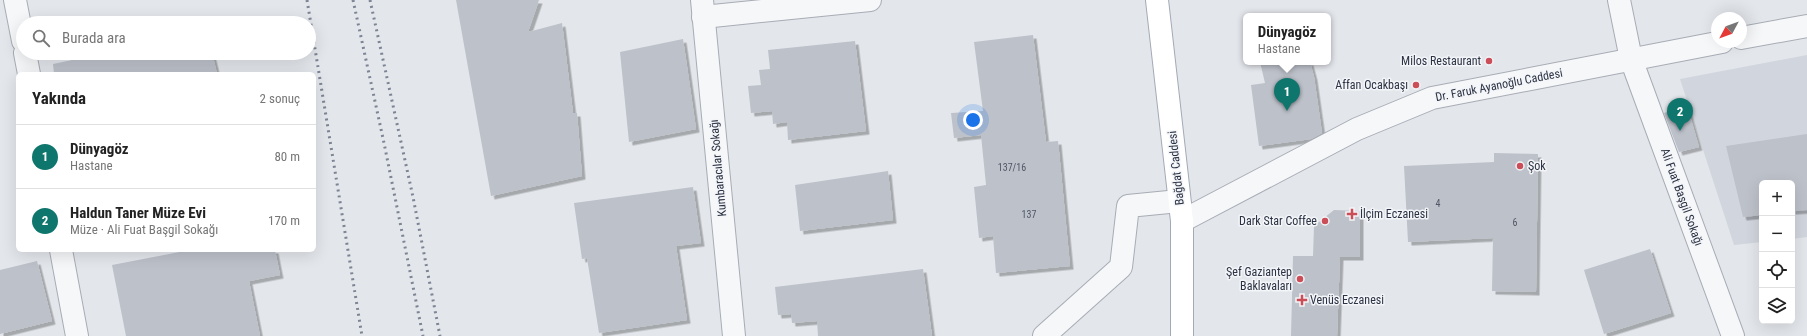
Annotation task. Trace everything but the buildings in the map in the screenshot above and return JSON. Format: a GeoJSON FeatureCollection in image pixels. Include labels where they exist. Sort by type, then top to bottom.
{"type":"FeatureCollection","features":[{"type":"Feature","properties":{"kind":"main road","name":"Bağdat Caddesi"},"geometry":{"type":"LineString","coordinates":[[1157,0],[1181,211],[1182,336]]}},
{"type":"Feature","properties":{"kind":"street"},"geometry":{"type":"LineString","coordinates":[[16,0],[19,16]]}},
{"type":"Feature","properties":{"kind":"street"},"geometry":{"type":"LineString","coordinates":[[703,8],[870,0]]}},
{"type":"Feature","properties":{"kind":"street","name":"Ali Fuat Başgil Sokağı"},"geometry":{"type":"LineString","coordinates":[[1619,0],[1631,59],[1733,336]]}},
{"type":"Feature","properties":{"kind":"street","name":"Kumbaracılar Sokağı"},"geometry":{"type":"LineString","coordinates":[[703,8],[734,336]]}},
{"type":"Feature","properties":{"kind":"street"},"geometry":{"type":"LineString","coordinates":[[1747,37],[1807,26]]}},
{"type":"Feature","properties":{"kind":"street","name":"Dr. Faruk Ayanoğlu Caddesi"},"geometry":{"type":"LineString","coordinates":[[1181,211],[1357,129],[1432,98],[1711,44]]}},
{"type":"Feature","properties":{"kind":"street"},"geometry":{"type":"LineString","coordinates":[[26,60],[29,72]]}},
{"type":"Feature","properties":{"kind":"street"},"geometry":{"type":"LineString","coordinates":[[1044,336],[1120,267],[1128,206],[1181,211]]}},
{"type":"Feature","properties":{"kind":"street"},"geometry":{"type":"LineString","coordinates":[[61,252],[77,336]]}},
{"type":"Feature","properties":{"kind":"shaded area"},"geometry":{"type":"Polygon","coordinates":[[[1807,55],[1807,237],[1795,239],[1795,180],[1759,180],[1759,242],[1734,245],[1680,79],[1807,55]]]}},
{"type":"Feature","properties":{"kind":"railway"},"geometry":{"type":"LineString","coordinates":[[307,0],[310,16]]}},
{"type":"Feature","properties":{"kind":"railway"},"geometry":{"type":"LineString","coordinates":[[353,0],[423,336]]}},
{"type":"Feature","properties":{"kind":"railway"},"geometry":{"type":"LineString","coordinates":[[370,0],[413,197],[440,336]]}},
{"type":"Feature","properties":{"kind":"railway"},"geometry":{"type":"LineString","coordinates":[[316,55],[362,336]]}},
{"type":"Feature","properties":{"kind":"place","name":"Milos Restaurant"},"geometry":{"type":"Point","coordinates":[1489,61]}},
{"type":"Feature","properties":{"kind":"place","name":"Affan Ocakbaşı"},"geometry":{"type":"Point","coordinates":[1416,85]}},
{"type":"Feature","properties":{"kind":"place","name":"Dünyagöz"},"geometry":{"type":"Point","coordinates":[1287,111]}},
{"type":"Feature","properties":{"kind":"place","name":"Haldun Taner Müze Evi"},"geometry":{"type":"Point","coordinates":[1680,131]}},
{"type":"Feature","properties":{"kind":"place","name":"Şok"},"geometry":{"type":"Point","coordinates":[1520,166]}},
{"type":"Feature","properties":{"kind":"place","name":"İlçim Eczanesi"},"geometry":{"type":"Point","coordinates":[1352,214]}},
{"type":"Feature","properties":{"kind":"place","name":"Dark Star Coffee"},"geometry":{"type":"Point","coordinates":[1325,221]}},
{"type":"Feature","properties":{"kind":"place","name":"Şef Gaziantep Baklavaları"},"geometry":{"type":"Point","coordinates":[1300,279]}},
{"type":"Feature","properties":{"kind":"place","name":"Venüs Eczanesi"},"geometry":{"type":"Point","coordinates":[1302,300]}}]}
